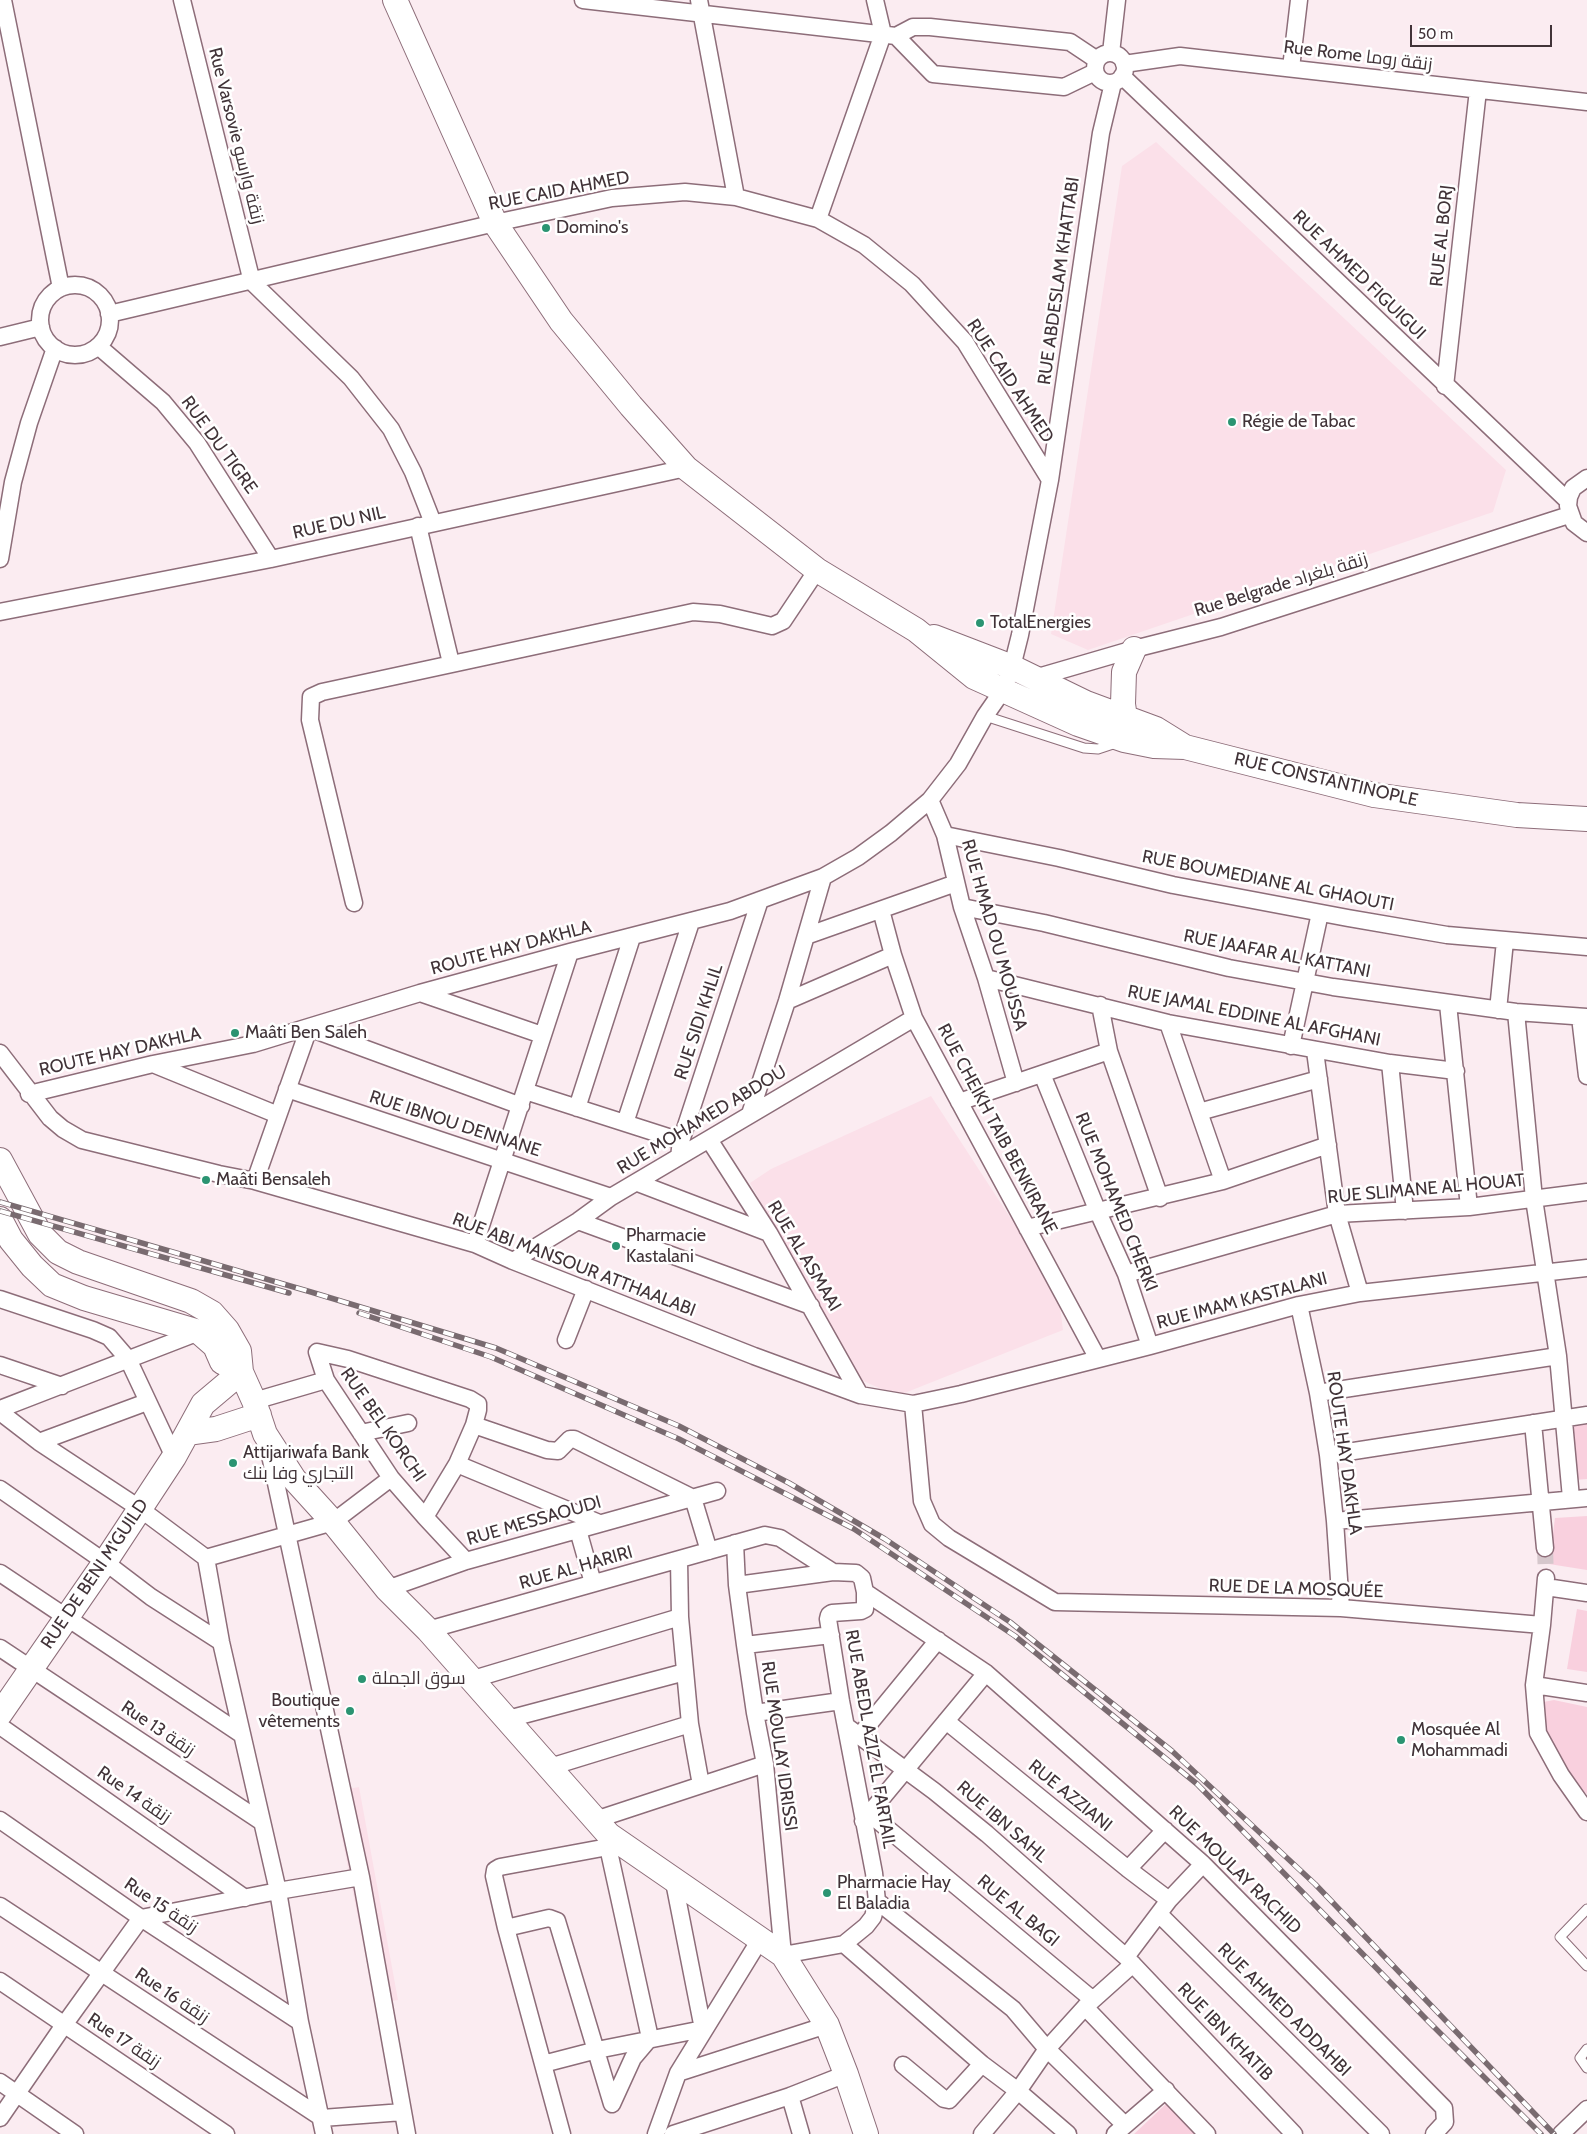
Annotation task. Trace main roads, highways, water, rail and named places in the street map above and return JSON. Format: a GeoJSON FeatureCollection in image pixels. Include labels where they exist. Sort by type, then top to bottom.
{"type":"FeatureCollection","features":[{"type":"Feature","properties":{"kind":"tunnel"},"geometry":{"type":"LineString","coordinates":[[1545,1548],[1546,1578]]}},
{"type":"Feature","properties":{"kind":"railway"},"geometry":{"type":"LineString","coordinates":[[0,1202],[496,1348],[679,1426],[789,1483],[885,1539],[1010,1622],[1172,1751],[1315,1884],[1554,2134]]}},
{"type":"Feature","properties":{"kind":"railway"},"geometry":{"type":"LineString","coordinates":[[0,1211],[289,1293]]}},
{"type":"Feature","properties":{"kind":"railway"},"geometry":{"type":"LineString","coordinates":[[359,1313],[491,1357],[679,1439],[854,1529],[1015,1636],[1197,1784],[1541,2134]]}},
{"type":"Feature","properties":{"kind":"place","name":"Domino's"},"geometry":{"type":"Point","coordinates":[546,228]}},
{"type":"Feature","properties":{"kind":"place","name":"Régie de Tabac"},"geometry":{"type":"Point","coordinates":[1232,422]}},
{"type":"Feature","properties":{"kind":"place","name":"TotalEnergies"},"geometry":{"type":"Point","coordinates":[980,623]}},
{"type":"Feature","properties":{"kind":"place","name":"Maâti Ben Saleh"},"geometry":{"type":"Point","coordinates":[235,1033]}},
{"type":"Feature","properties":{"kind":"place","name":"Maâti Bensaleh"},"geometry":{"type":"Point","coordinates":[206,1180]}},
{"type":"Feature","properties":{"kind":"place","name":"Pharmacie Kastalani"},"geometry":{"type":"Point","coordinates":[616,1246]}},
{"type":"Feature","properties":{"kind":"place","name":"Attijariwafa Bank التجاري وفا بنك"},"geometry":{"type":"Point","coordinates":[233,1463]}},
{"type":"Feature","properties":{"kind":"place","name":"سوق الجملة"},"geometry":{"type":"Point","coordinates":[362,1679]}},
{"type":"Feature","properties":{"kind":"place","name":"Boutique vêtements"},"geometry":{"type":"Point","coordinates":[350,1711]}},
{"type":"Feature","properties":{"kind":"place","name":"Mosquée Al Mohammadi"},"geometry":{"type":"Point","coordinates":[1401,1740]}},
{"type":"Feature","properties":{"kind":"place","name":"Pharmacie Hay El Baladia"},"geometry":{"type":"Point","coordinates":[827,1893]}}]}
